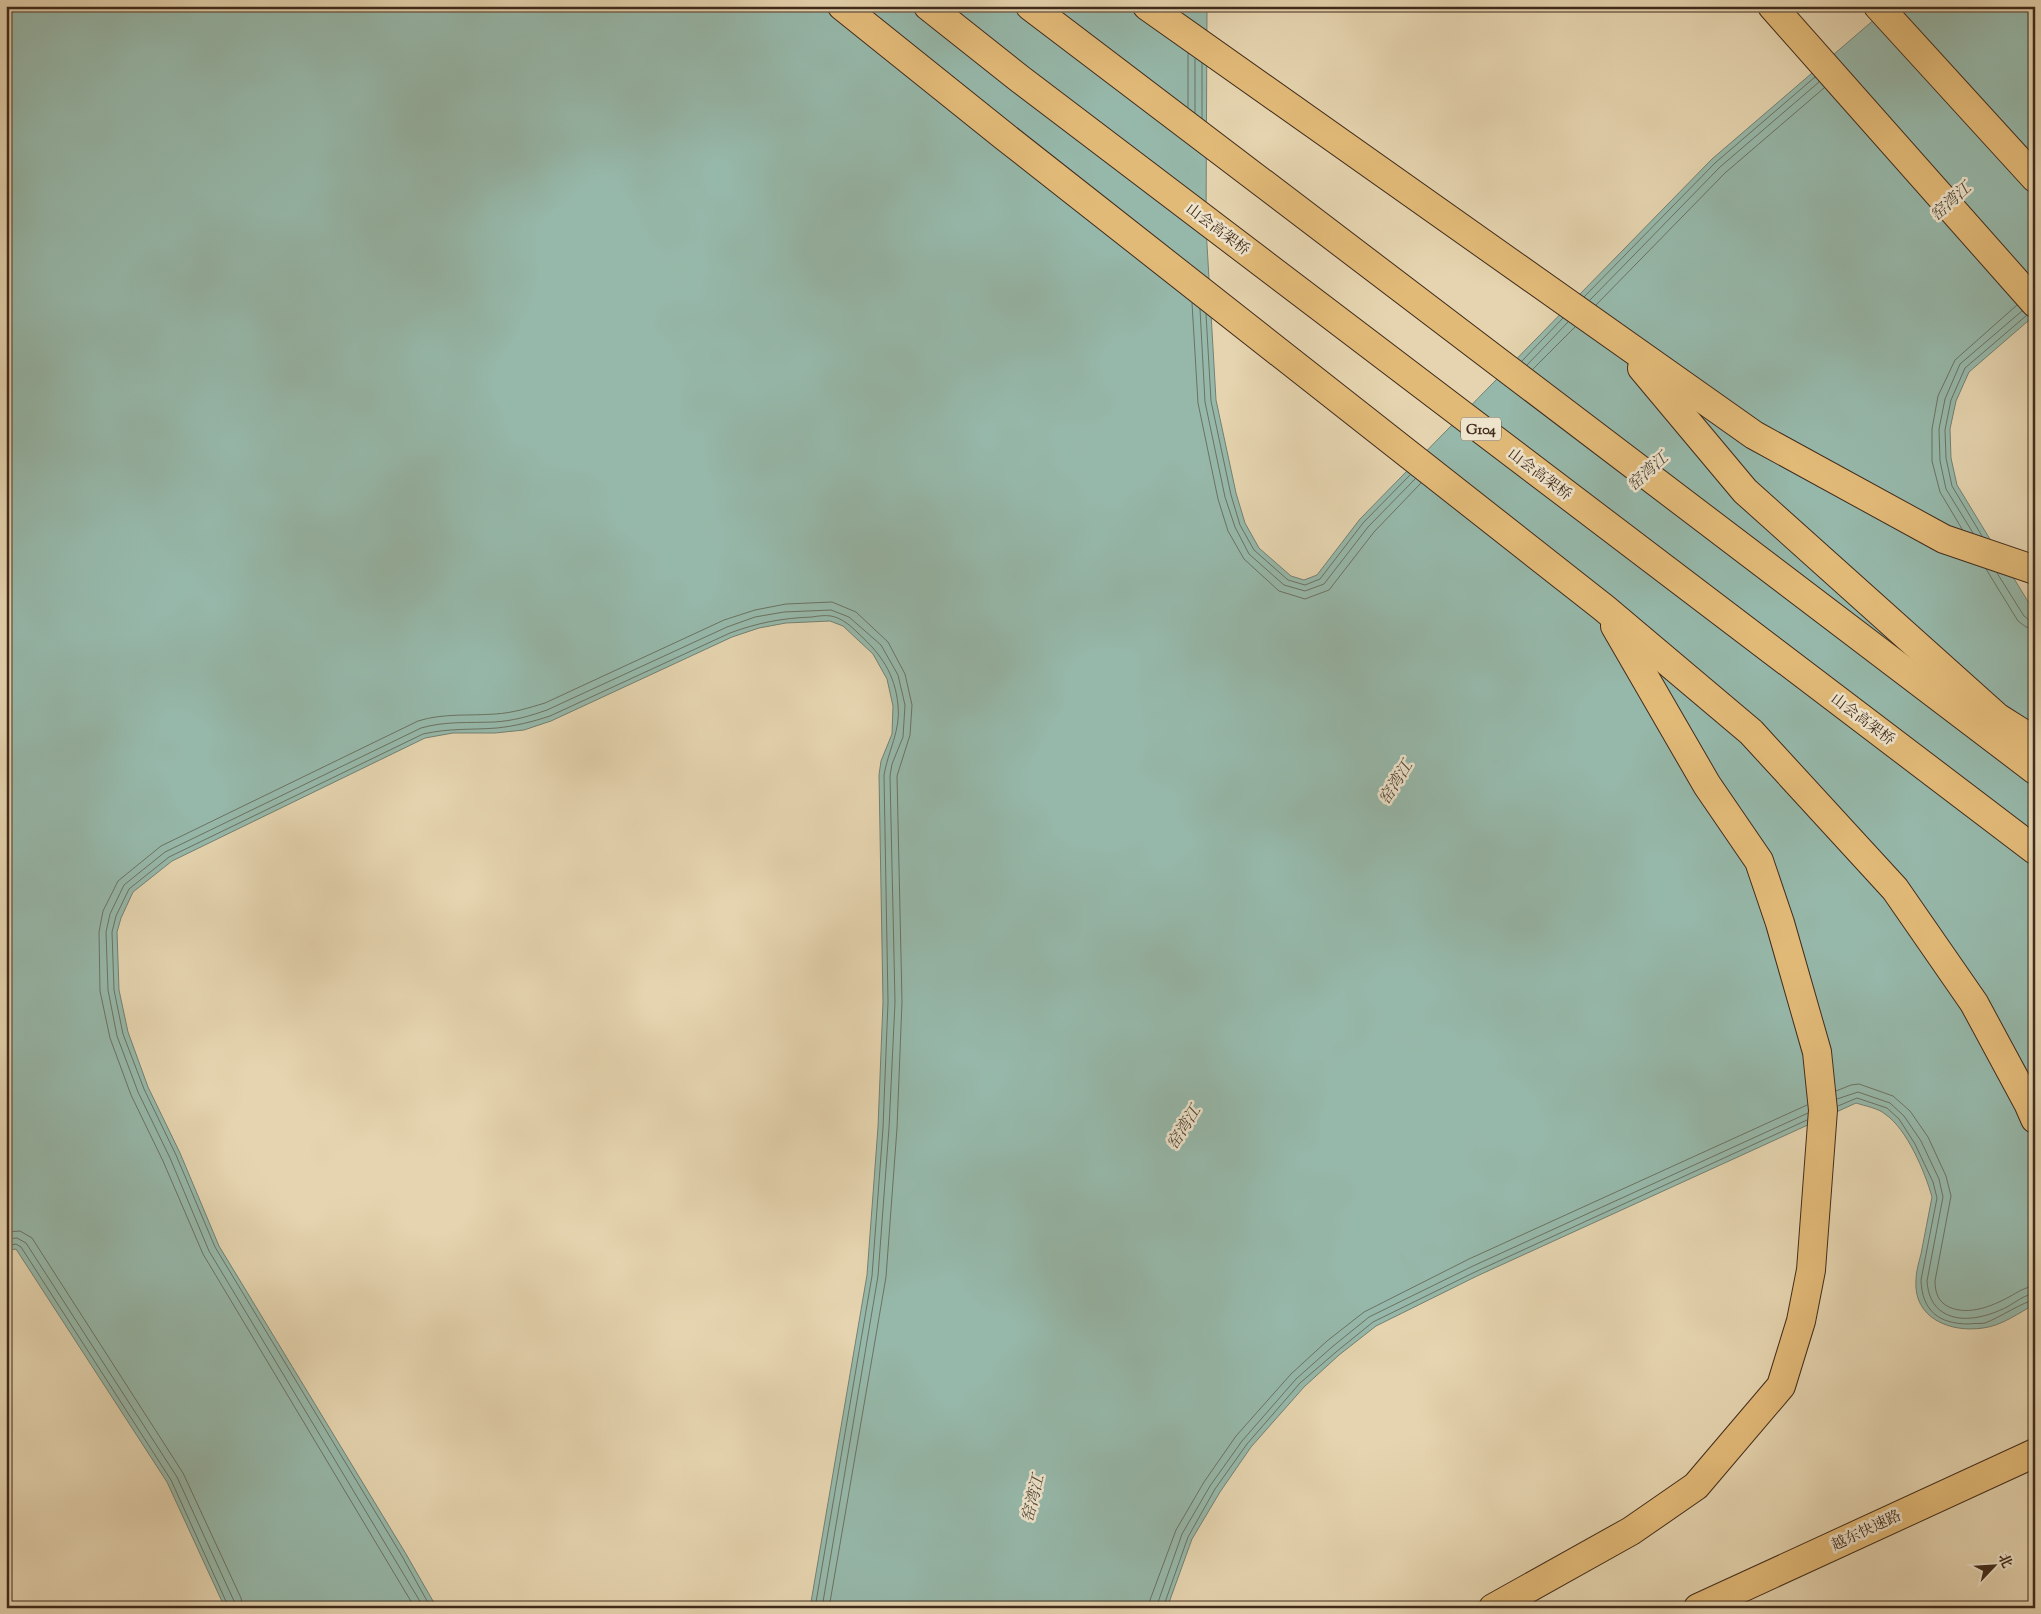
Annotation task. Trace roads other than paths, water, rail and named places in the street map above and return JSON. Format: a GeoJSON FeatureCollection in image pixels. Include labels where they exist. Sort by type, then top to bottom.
{"type":"FeatureCollection","features":[{"type":"Feature","properties":{"kind":"highway"},"geometry":{"type":"LineString","coordinates":[[842,6],[1004,136],[1604,608],[1751,732],[1895,889],[1974,1003],[2035,1119]]}},
{"type":"Feature","properties":{"kind":"highway","name":"山会高架桥"},"geometry":{"type":"LineString","coordinates":[[928,6],[1020,79],[2035,850]]}},
{"type":"Feature","properties":{"kind":"highway"},"geometry":{"type":"LineString","coordinates":[[1030,6],[2035,770]]}},
{"type":"Feature","properties":{"kind":"highway"},"geometry":{"type":"LineString","coordinates":[[1148,6],[1754,435],[1944,539],[2035,570]]}},
{"type":"Feature","properties":{"kind":"highway"},"geometry":{"type":"LineString","coordinates":[[1772,6],[2035,303]]}},
{"type":"Feature","properties":{"kind":"highway"},"geometry":{"type":"LineString","coordinates":[[1878,6],[2035,178]]}},
{"type":"Feature","properties":{"kind":"highway"},"geometry":{"type":"LineString","coordinates":[[1616,337],[1745,491],[1997,717],[2035,741]]}},
{"type":"Feature","properties":{"kind":"highway"},"geometry":{"type":"LineString","coordinates":[[1493,1608],[1631,1531],[1696,1486],[1781,1386],[1801,1321],[1811,1270],[1823,1110],[1817,1052],[1780,923],[1759,861],[1707,785],[1604,608]]}},
{"type":"Feature","properties":{"kind":"highway","name":"越东快速路"},"geometry":{"type":"LineString","coordinates":[[1698,1608],[2035,1453]]}},
{"type":"Feature","properties":{"kind":"water","name":"窑湾江"},"geometry":{"type":"Polygon","coordinates":[[[6,6],[1207,6],[1206,227],[1216,400],[1236,493],[1245,523],[1259,548],[1291,576],[1304,580],[1317,575],[1360,519],[1712,159],[1890,6],[2035,6],[2035,315],[1969,372],[1956,401],[1950,429],[1951,458],[1957,485],[2035,613],[2035,1304],[2003,1322],[1990,1327],[1971,1329],[1947,1325],[1927,1313],[1917,1293],[1916,1280],[1932,1197],[1929,1187],[1920,1164],[1901,1130],[1879,1110],[1856,1103],[1477,1276],[1376,1326],[1339,1355],[1304,1387],[1251,1447],[1220,1492],[1192,1539],[1167,1608],[810,1608],[867,1275],[878,1127],[883,1002],[879,775],[881,761],[892,734],[893,706],[887,679],[873,654],[843,626],[830,621],[786,623],[759,628],[732,637],[551,721],[524,730],[495,733],[453,733],[425,738],[172,861],[133,892],[117,932],[119,990],[128,1032],[148,1087],[180,1153],[219,1246],[437,1608],[225,1608],[167,1482],[16,1249],[6,1251],[6,6]]]}}]}
